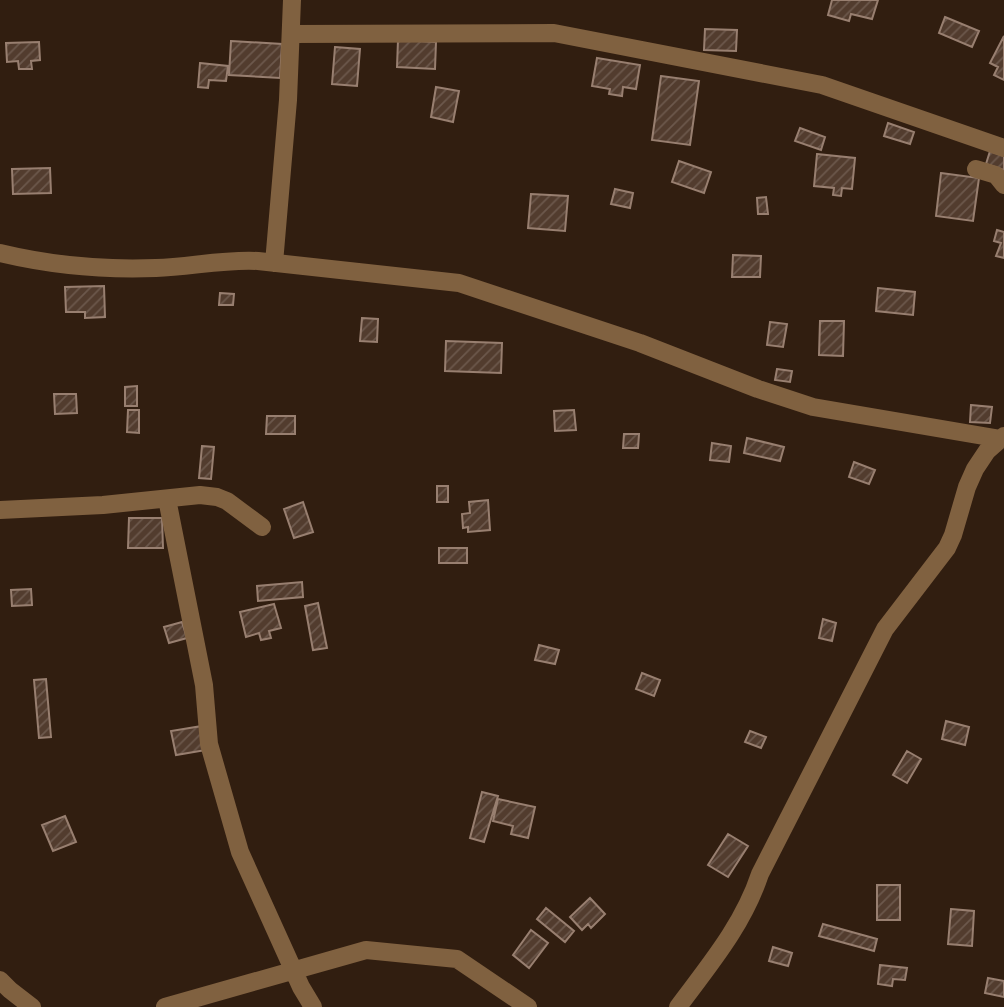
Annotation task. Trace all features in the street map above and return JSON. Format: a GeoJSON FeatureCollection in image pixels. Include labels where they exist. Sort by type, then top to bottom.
{"type":"FeatureCollection","features":[{"type":"Feature","properties":{"kind":"street"},"geometry":{"type":"LineString","coordinates":[[274,263],[288,100],[292,0]]}},
{"type":"Feature","properties":{"kind":"street"},"geometry":{"type":"LineString","coordinates":[[291,34],[554,33],[822,85],[1004,148]]}},
{"type":"Feature","properties":{"kind":"street"},"geometry":{"type":"LineString","coordinates":[[976,169],[996,175],[1004,185]]}},
{"type":"Feature","properties":{"kind":"street"},"geometry":{"type":"LineString","coordinates":[[0,253],[39,262],[116,268],[181,267],[233,260],[459,283],[640,343],[758,389],[813,407],[1002,437]]}},
{"type":"Feature","properties":{"kind":"street"},"geometry":{"type":"LineString","coordinates":[[678,1007],[721,952],[751,902],[760,874],[874,648],[900,608],[947,548],[975,469],[987,451],[1002,437]]}},
{"type":"Feature","properties":{"kind":"street"},"geometry":{"type":"LineString","coordinates":[[0,510],[217,496],[262,527]]}},
{"type":"Feature","properties":{"kind":"street"},"geometry":{"type":"LineString","coordinates":[[167,499],[204,685],[209,744],[240,852],[313,1007]]}},
{"type":"Feature","properties":{"kind":"street"},"geometry":{"type":"LineString","coordinates":[[165,1007],[366,950],[457,959],[528,1007]]}},
{"type":"Feature","properties":{"kind":"street"},"geometry":{"type":"LineString","coordinates":[[0,980],[32,1007]]}},
{"type":"Feature","properties":{"kind":"building"},"geometry":{"type":"Polygon","coordinates":[[[832,0],[878,0],[872,19],[851,14],[849,21],[828,15],[832,0]]]}},
{"type":"Feature","properties":{"kind":"building"},"geometry":{"type":"Polygon","coordinates":[[[945,17],[979,31],[972,47],[939,33],[945,17]]]}},
{"type":"Feature","properties":{"kind":"building"},"geometry":{"type":"Polygon","coordinates":[[[705,29],[737,30],[736,51],[704,50],[705,29]]]}},
{"type":"Feature","properties":{"kind":"building"},"geometry":{"type":"Polygon","coordinates":[[[1004,36],[1004,80],[994,75],[998,67],[990,63],[1004,36]]]}},
{"type":"Feature","properties":{"kind":"building"},"geometry":{"type":"Polygon","coordinates":[[[398,40],[436,42],[435,69],[397,67],[398,40]]]}},
{"type":"Feature","properties":{"kind":"building"},"geometry":{"type":"Polygon","coordinates":[[[231,41],[282,44],[280,78],[229,75],[231,41]]]}},
{"type":"Feature","properties":{"kind":"building"},"geometry":{"type":"Polygon","coordinates":[[[39,42],[40,60],[31,61],[32,69],[19,69],[18,61],[7,62],[6,43],[39,42]]]}},
{"type":"Feature","properties":{"kind":"building"},"geometry":{"type":"Polygon","coordinates":[[[335,47],[360,49],[357,86],[332,84],[335,47]]]}},
{"type":"Feature","properties":{"kind":"building"},"geometry":{"type":"Polygon","coordinates":[[[597,58],[640,65],[636,89],[623,87],[622,96],[609,94],[610,89],[592,86],[597,58]]]}},
{"type":"Feature","properties":{"kind":"building"},"geometry":{"type":"Polygon","coordinates":[[[200,63],[228,66],[226,81],[209,80],[208,88],[198,87],[200,63]]]}},
{"type":"Feature","properties":{"kind":"building"},"geometry":{"type":"Polygon","coordinates":[[[661,76],[699,81],[690,145],[652,140],[661,76]]]}},
{"type":"Feature","properties":{"kind":"building"},"geometry":{"type":"Polygon","coordinates":[[[436,87],[459,91],[453,122],[431,117],[436,87]]]}},
{"type":"Feature","properties":{"kind":"building"},"geometry":{"type":"Polygon","coordinates":[[[888,123],[914,132],[910,144],[884,136],[888,123]]]}},
{"type":"Feature","properties":{"kind":"building"},"geometry":{"type":"Polygon","coordinates":[[[800,128],[825,137],[821,150],[795,141],[800,128]]]}},
{"type":"Feature","properties":{"kind":"building"},"geometry":{"type":"Polygon","coordinates":[[[990,151],[1004,156],[1004,170],[986,164],[990,151]]]}},
{"type":"Feature","properties":{"kind":"building"},"geometry":{"type":"Polygon","coordinates":[[[817,154],[855,158],[852,189],[842,188],[841,196],[833,195],[834,188],[814,186],[817,154]]]}},
{"type":"Feature","properties":{"kind":"building"},"geometry":{"type":"Polygon","coordinates":[[[679,161],[711,172],[704,193],[672,182],[679,161]]]}},
{"type":"Feature","properties":{"kind":"building"},"geometry":{"type":"Polygon","coordinates":[[[50,168],[51,193],[13,194],[12,169],[50,168]]]}},
{"type":"Feature","properties":{"kind":"building"},"geometry":{"type":"Polygon","coordinates":[[[941,173],[979,178],[973,221],[936,216],[941,173]]]}},
{"type":"Feature","properties":{"kind":"building"},"geometry":{"type":"Polygon","coordinates":[[[615,189],[633,193],[630,208],[611,204],[615,189]]]}},
{"type":"Feature","properties":{"kind":"building"},"geometry":{"type":"Polygon","coordinates":[[[531,194],[568,196],[565,231],[528,228],[531,194]]]}},
{"type":"Feature","properties":{"kind":"building"},"geometry":{"type":"Polygon","coordinates":[[[766,197],[768,214],[758,214],[757,198],[766,197]]]}},
{"type":"Feature","properties":{"kind":"building"},"geometry":{"type":"Polygon","coordinates":[[[997,230],[1004,232],[1004,258],[996,256],[1001,243],[994,241],[997,230]]]}},
{"type":"Feature","properties":{"kind":"building"},"geometry":{"type":"Polygon","coordinates":[[[733,255],[761,256],[760,277],[732,277],[733,255]]]}},
{"type":"Feature","properties":{"kind":"building"},"geometry":{"type":"Polygon","coordinates":[[[104,286],[105,317],[85,318],[85,312],[66,312],[65,287],[104,286]]]}},
{"type":"Feature","properties":{"kind":"building"},"geometry":{"type":"Polygon","coordinates":[[[878,288],[915,292],[913,315],[876,311],[878,288]]]}},
{"type":"Feature","properties":{"kind":"building"},"geometry":{"type":"Polygon","coordinates":[[[220,293],[234,294],[233,305],[219,305],[220,293]]]}},
{"type":"Feature","properties":{"kind":"building"},"geometry":{"type":"Polygon","coordinates":[[[362,318],[378,319],[377,342],[360,341],[362,318]]]}},
{"type":"Feature","properties":{"kind":"building"},"geometry":{"type":"Polygon","coordinates":[[[820,321],[844,321],[843,356],[819,355],[820,321]]]}},
{"type":"Feature","properties":{"kind":"building"},"geometry":{"type":"Polygon","coordinates":[[[770,322],[787,324],[783,347],[767,345],[770,322]]]}},
{"type":"Feature","properties":{"kind":"building"},"geometry":{"type":"Polygon","coordinates":[[[446,341],[502,343],[501,373],[445,371],[446,341]]]}},
{"type":"Feature","properties":{"kind":"building"},"geometry":{"type":"Polygon","coordinates":[[[777,369],[792,371],[790,382],[775,380],[777,369]]]}},
{"type":"Feature","properties":{"kind":"building"},"geometry":{"type":"Polygon","coordinates":[[[137,386],[137,406],[125,406],[125,387],[137,386]]]}},
{"type":"Feature","properties":{"kind":"building"},"geometry":{"type":"Polygon","coordinates":[[[54,394],[76,394],[77,413],[55,414],[54,394]]]}},
{"type":"Feature","properties":{"kind":"building"},"geometry":{"type":"Polygon","coordinates":[[[971,405],[992,407],[990,423],[970,422],[971,405]]]}},
{"type":"Feature","properties":{"kind":"building"},"geometry":{"type":"Polygon","coordinates":[[[128,410],[139,410],[139,433],[127,432],[128,410]]]}},
{"type":"Feature","properties":{"kind":"building"},"geometry":{"type":"Polygon","coordinates":[[[574,410],[576,430],[555,431],[554,411],[574,410]]]}},
{"type":"Feature","properties":{"kind":"building"},"geometry":{"type":"Polygon","coordinates":[[[267,416],[295,416],[295,434],[266,434],[267,416]]]}},
{"type":"Feature","properties":{"kind":"building"},"geometry":{"type":"Polygon","coordinates":[[[624,434],[639,434],[638,448],[623,448],[624,434]]]}},
{"type":"Feature","properties":{"kind":"building"},"geometry":{"type":"Polygon","coordinates":[[[747,438],[784,447],[780,461],[744,453],[747,438]]]}},
{"type":"Feature","properties":{"kind":"building"},"geometry":{"type":"Polygon","coordinates":[[[712,443],[731,446],[729,462],[710,460],[712,443]]]}},
{"type":"Feature","properties":{"kind":"building"},"geometry":{"type":"Polygon","coordinates":[[[202,446],[214,447],[211,479],[199,478],[202,446]]]}},
{"type":"Feature","properties":{"kind":"building"},"geometry":{"type":"Polygon","coordinates":[[[854,462],[875,470],[869,484],[849,477],[854,462]]]}},
{"type":"Feature","properties":{"kind":"building"},"geometry":{"type":"Polygon","coordinates":[[[437,486],[448,486],[448,502],[437,502],[437,486]]]}},
{"type":"Feature","properties":{"kind":"building"},"geometry":{"type":"Polygon","coordinates":[[[488,500],[490,530],[468,532],[468,527],[463,528],[462,514],[470,513],[469,502],[488,500]]]}},
{"type":"Feature","properties":{"kind":"building"},"geometry":{"type":"Polygon","coordinates":[[[303,502],[313,532],[294,538],[284,509],[303,502]]]}},
{"type":"Feature","properties":{"kind":"building"},"geometry":{"type":"Polygon","coordinates":[[[129,518],[162,518],[163,548],[128,548],[129,518]]]}},
{"type":"Feature","properties":{"kind":"building"},"geometry":{"type":"Polygon","coordinates":[[[439,548],[467,548],[467,563],[439,563],[439,548]]]}},
{"type":"Feature","properties":{"kind":"building"},"geometry":{"type":"Polygon","coordinates":[[[302,582],[303,597],[258,601],[257,586],[302,582]]]}},
{"type":"Feature","properties":{"kind":"building"},"geometry":{"type":"Polygon","coordinates":[[[31,589],[32,605],[12,606],[11,590],[31,589]]]}},
{"type":"Feature","properties":{"kind":"building"},"geometry":{"type":"Polygon","coordinates":[[[318,603],[327,648],[313,650],[305,606],[318,603]]]}},
{"type":"Feature","properties":{"kind":"building"},"geometry":{"type":"Polygon","coordinates":[[[274,604],[281,628],[269,631],[271,638],[261,640],[259,633],[246,637],[240,612],[274,604]]]}},
{"type":"Feature","properties":{"kind":"building"},"geometry":{"type":"Polygon","coordinates":[[[823,619],[836,623],[832,641],[819,638],[823,619]]]}},
{"type":"Feature","properties":{"kind":"building"},"geometry":{"type":"Polygon","coordinates":[[[182,622],[187,638],[169,643],[164,627],[182,622]]]}},
{"type":"Feature","properties":{"kind":"building"},"geometry":{"type":"Polygon","coordinates":[[[539,645],[559,650],[555,664],[535,660],[539,645]]]}},
{"type":"Feature","properties":{"kind":"building"},"geometry":{"type":"Polygon","coordinates":[[[642,673],[660,680],[654,696],[636,689],[642,673]]]}},
{"type":"Feature","properties":{"kind":"building"},"geometry":{"type":"Polygon","coordinates":[[[46,679],[51,737],[39,738],[34,680],[46,679]]]}},
{"type":"Feature","properties":{"kind":"building"},"geometry":{"type":"Polygon","coordinates":[[[946,721],[969,727],[965,745],[942,739],[946,721]]]}},
{"type":"Feature","properties":{"kind":"building"},"geometry":{"type":"Polygon","coordinates":[[[202,726],[206,750],[176,755],[171,731],[202,726]]]}},
{"type":"Feature","properties":{"kind":"building"},"geometry":{"type":"Polygon","coordinates":[[[750,731],[766,737],[761,748],[745,742],[750,731]]]}},
{"type":"Feature","properties":{"kind":"building"},"geometry":{"type":"Polygon","coordinates":[[[907,751],[921,759],[907,783],[893,775],[907,751]]]}},
{"type":"Feature","properties":{"kind":"building"},"geometry":{"type":"Polygon","coordinates":[[[482,792],[498,796],[484,842],[470,838],[482,792]]]}},
{"type":"Feature","properties":{"kind":"building"},"geometry":{"type":"Polygon","coordinates":[[[498,799],[535,807],[528,838],[511,834],[513,826],[493,821],[498,799]]]}},
{"type":"Feature","properties":{"kind":"building"},"geometry":{"type":"Polygon","coordinates":[[[65,816],[76,842],[53,851],[42,825],[65,816]]]}},
{"type":"Feature","properties":{"kind":"building"},"geometry":{"type":"Polygon","coordinates":[[[728,834],[748,846],[728,877],[708,865],[728,834]]]}},
{"type":"Feature","properties":{"kind":"building"},"geometry":{"type":"Polygon","coordinates":[[[877,885],[900,885],[900,920],[877,920],[877,885]]]}},
{"type":"Feature","properties":{"kind":"building"},"geometry":{"type":"Polygon","coordinates":[[[590,898],[605,914],[591,928],[588,924],[582,930],[570,917],[590,898]]]}},
{"type":"Feature","properties":{"kind":"building"},"geometry":{"type":"Polygon","coordinates":[[[546,908],[574,931],[565,942],[537,919],[546,908]]]}},
{"type":"Feature","properties":{"kind":"building"},"geometry":{"type":"Polygon","coordinates":[[[951,909],[974,911],[972,946],[948,944],[951,909]]]}},
{"type":"Feature","properties":{"kind":"building"},"geometry":{"type":"Polygon","coordinates":[[[823,924],[877,939],[874,951],[819,936],[823,924]]]}},
{"type":"Feature","properties":{"kind":"building"},"geometry":{"type":"Polygon","coordinates":[[[531,930],[548,943],[529,968],[513,955],[531,930]]]}},
{"type":"Feature","properties":{"kind":"building"},"geometry":{"type":"Polygon","coordinates":[[[773,947],[792,953],[788,966],[769,961],[773,947]]]}},
{"type":"Feature","properties":{"kind":"building"},"geometry":{"type":"Polygon","coordinates":[[[880,965],[907,968],[905,980],[893,979],[892,986],[878,984],[880,965]]]}},
{"type":"Feature","properties":{"kind":"building"},"geometry":{"type":"Polygon","coordinates":[[[988,978],[1004,981],[1004,997],[985,993],[988,978]]]}}]}
